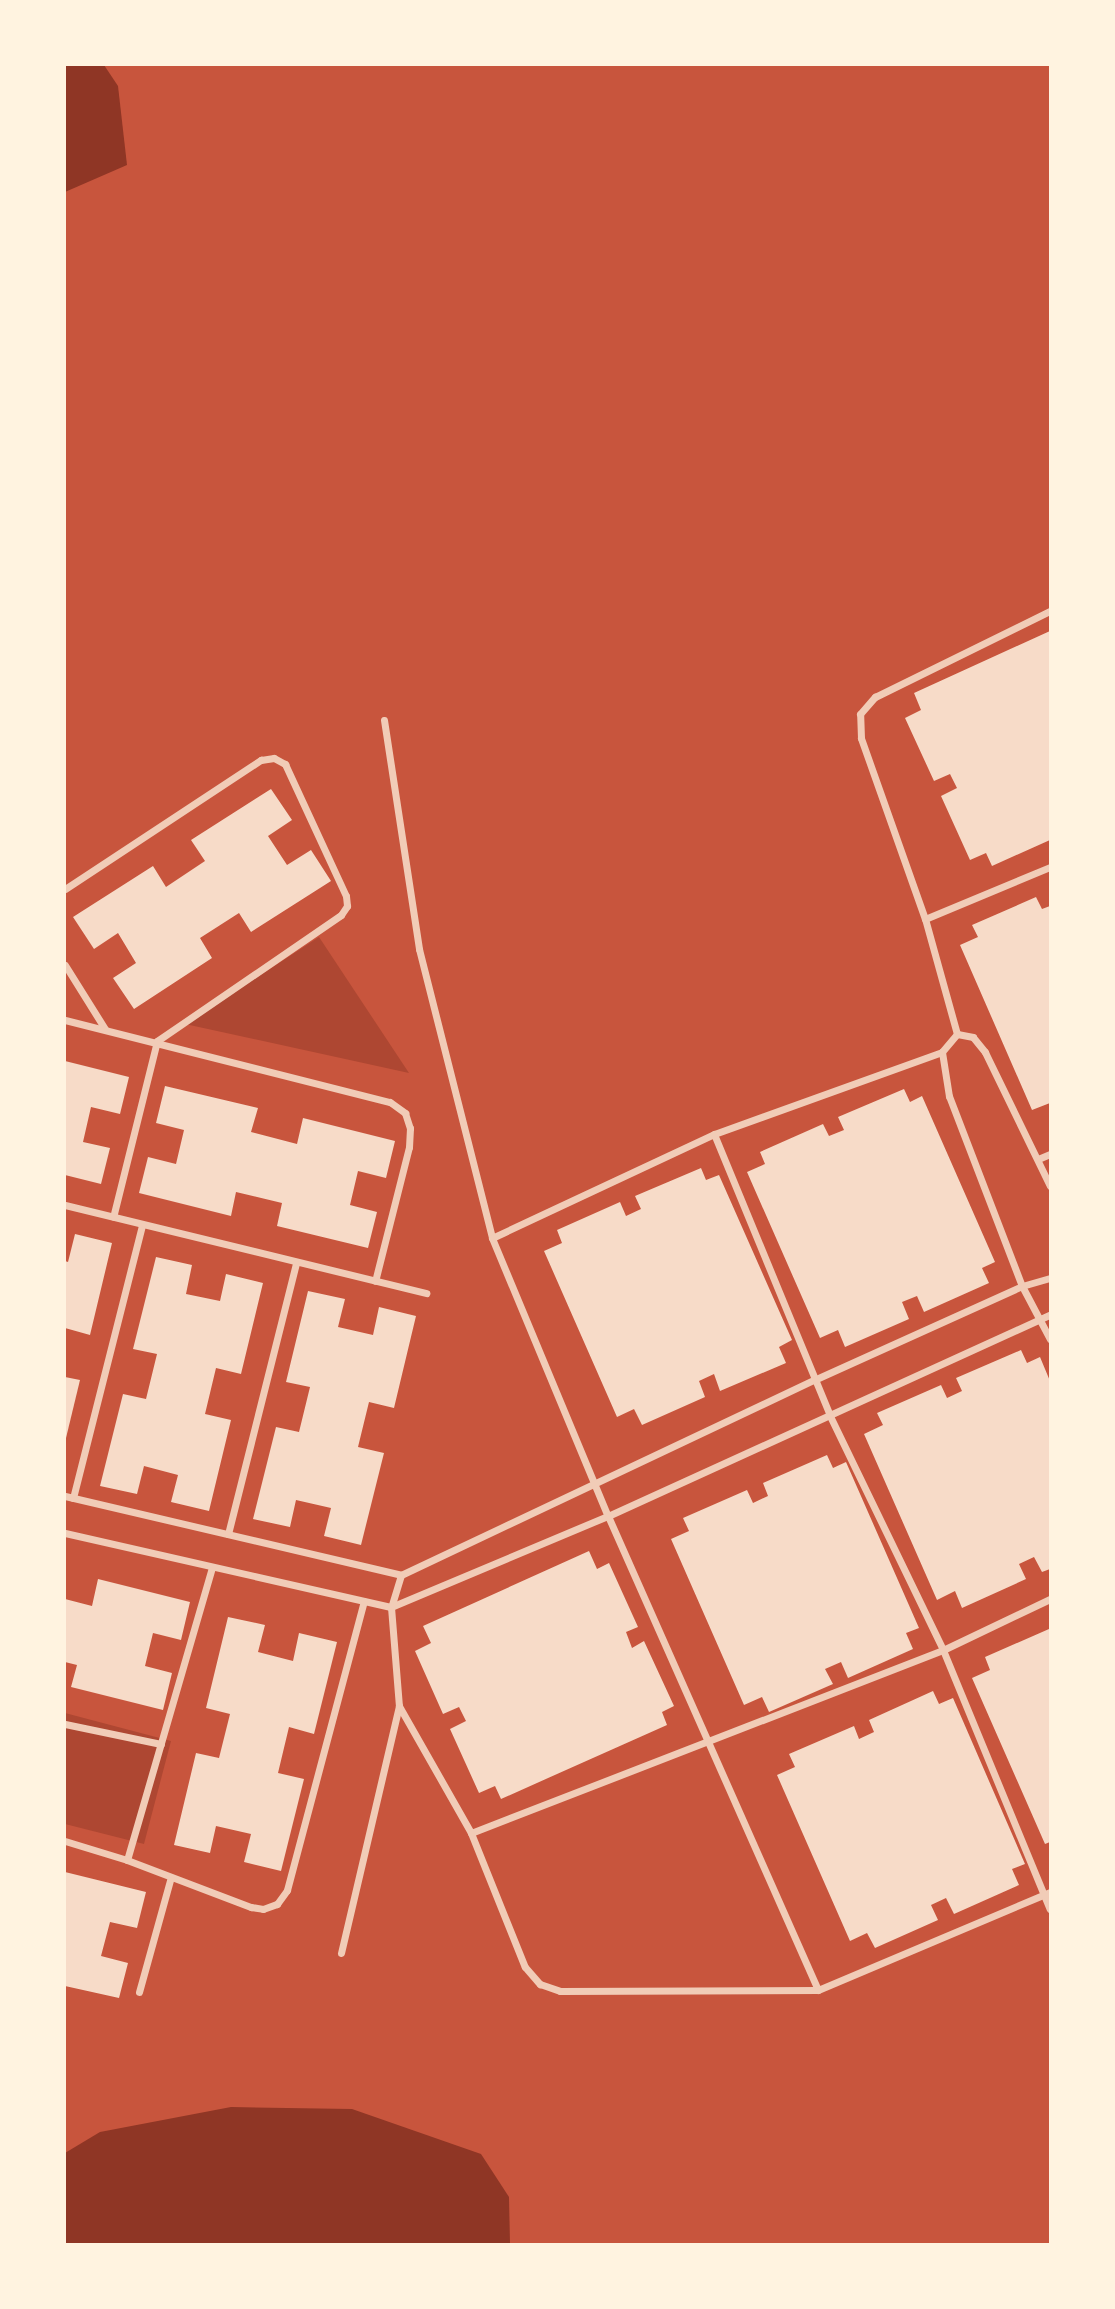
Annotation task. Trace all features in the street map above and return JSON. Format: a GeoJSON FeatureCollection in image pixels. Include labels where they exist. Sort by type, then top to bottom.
{"type":"FeatureCollection","features":[{"type":"Feature","properties":{"kind":"street"},"geometry":{"type":"LineString","coordinates":[[957,1034],[925,919],[861,738],[860,714],[875,697],[1050,611]]}},
{"type":"Feature","properties":{"kind":"street"},"geometry":{"type":"LineString","coordinates":[[384,720],[419,949],[492,1238],[705,1741],[818,1990]]}},
{"type":"Feature","properties":{"kind":"street"},"geometry":{"type":"LineString","coordinates":[[65,889],[261,760],[274,758],[285,764],[346,896],[347,906],[341,915],[157,1041],[113,1217]]}},
{"type":"Feature","properties":{"kind":"street"},"geometry":{"type":"LineString","coordinates":[[925,919],[1050,867]]}},
{"type":"Feature","properties":{"kind":"street"},"geometry":{"type":"LineString","coordinates":[[65,965],[105,1030]]}},
{"type":"Feature","properties":{"kind":"street"},"geometry":{"type":"LineString","coordinates":[[65,1020],[157,1041],[390,1102],[405,1113],[410,1128],[409,1147],[375,1281]]}},
{"type":"Feature","properties":{"kind":"street"},"geometry":{"type":"LineString","coordinates":[[492,1238],[714,1134],[942,1052],[957,1034]]}},
{"type":"Feature","properties":{"kind":"street"},"geometry":{"type":"LineString","coordinates":[[957,1034],[973,1037],[985,1052],[1050,1186]]}},
{"type":"Feature","properties":{"kind":"street"},"geometry":{"type":"LineString","coordinates":[[942,1052],[949,1096],[1022,1286],[1050,1339]]}},
{"type":"Feature","properties":{"kind":"street"},"geometry":{"type":"LineString","coordinates":[[714,1134],[814,1380],[943,1650],[1047,1893],[1050,1909]]}},
{"type":"Feature","properties":{"kind":"street"},"geometry":{"type":"LineString","coordinates":[[1038,1159],[1050,1153]]}},
{"type":"Feature","properties":{"kind":"street"},"geometry":{"type":"LineString","coordinates":[[65,1205],[426,1293]]}},
{"type":"Feature","properties":{"kind":"street"},"geometry":{"type":"LineString","coordinates":[[142,1224],[69,1497],[401,1575],[814,1380],[1022,1286],[1050,1278]]}},
{"type":"Feature","properties":{"kind":"street"},"geometry":{"type":"LineString","coordinates":[[228,1534],[296,1262]]}},
{"type":"Feature","properties":{"kind":"street"},"geometry":{"type":"LineString","coordinates":[[65,1533],[391,1607],[608,1516],[1050,1315]]}},
{"type":"Feature","properties":{"kind":"street"},"geometry":{"type":"LineString","coordinates":[[127,1860],[212,1568]]}},
{"type":"Feature","properties":{"kind":"street"},"geometry":{"type":"LineString","coordinates":[[341,1953],[399,1706],[391,1607],[401,1575]]}},
{"type":"Feature","properties":{"kind":"street"},"geometry":{"type":"LineString","coordinates":[[471,1833],[943,1650],[1050,1599]]}},
{"type":"Feature","properties":{"kind":"street"},"geometry":{"type":"LineString","coordinates":[[65,1841],[127,1860],[263,1909],[277,1903],[287,1890],[364,1601]]}},
{"type":"Feature","properties":{"kind":"street"},"geometry":{"type":"LineString","coordinates":[[399,1706],[471,1833],[525,1967],[540,1984],[560,1991],[818,1990],[1047,1893]]}},
{"type":"Feature","properties":{"kind":"street"},"geometry":{"type":"LineString","coordinates":[[65,1724],[161,1744]]}},
{"type":"Feature","properties":{"kind":"street"},"geometry":{"type":"LineString","coordinates":[[139,1992],[171,1877]]}},
{"type":"Feature","properties":{"kind":"shaded area"},"geometry":{"type":"Polygon","coordinates":[[[65,65],[104,65],[118,86],[127,165],[65,192],[65,65]]]}},
{"type":"Feature","properties":{"kind":"shaded area"},"geometry":{"type":"Polygon","coordinates":[[[319,937],[409,1073],[185,1024],[319,937]]]}},
{"type":"Feature","properties":{"kind":"shaded area"},"geometry":{"type":"Polygon","coordinates":[[[65,1713],[171,1741],[144,1844],[65,1824],[65,1713]]]}},
{"type":"Feature","properties":{"kind":"shaded area"},"geometry":{"type":"Polygon","coordinates":[[[231,2107],[352,2109],[481,2154],[509,2197],[510,2244],[65,2244],[65,2153],[100,2132],[231,2107]]]}},
{"type":"Feature","properties":{"kind":"building"},"geometry":{"type":"Polygon","coordinates":[[[1050,631],[1050,840],[992,866],[986,853],[970,860],[941,796],[957,788],[950,774],[934,781],[905,718],[921,710],[914,693],[1050,631]]]}},
{"type":"Feature","properties":{"kind":"building"},"geometry":{"type":"Polygon","coordinates":[[[271,789],[292,820],[268,836],[287,865],[311,850],[331,881],[251,932],[239,913],[200,938],[212,958],[134,1009],[113,978],[136,963],[118,933],[94,949],[73,917],[153,866],[166,887],[205,861],[191,840],[271,789]]]}},
{"type":"Feature","properties":{"kind":"building"},"geometry":{"type":"Polygon","coordinates":[[[1036,897],[1042,909],[1050,906],[1050,1103],[1032,1110],[960,945],[978,937],[972,925],[1036,897]]]}},
{"type":"Feature","properties":{"kind":"building"},"geometry":{"type":"Polygon","coordinates":[[[65,1061],[129,1077],[120,1114],[91,1107],[83,1142],[110,1148],[101,1184],[65,1175],[65,1061]]]}},
{"type":"Feature","properties":{"kind":"building"},"geometry":{"type":"Polygon","coordinates":[[[165,1086],[258,1108],[251,1132],[297,1144],[303,1118],[395,1141],[386,1178],[358,1171],[350,1205],[377,1212],[368,1248],[277,1226],[282,1203],[236,1192],[231,1216],[139,1193],[148,1157],[176,1164],[184,1130],[156,1123],[165,1086]]]}},
{"type":"Feature","properties":{"kind":"building"},"geometry":{"type":"Polygon","coordinates":[[[904,1089],[910,1102],[922,1096],[995,1262],[982,1268],[989,1283],[924,1312],[917,1296],[902,1302],[909,1319],[845,1347],[838,1330],[820,1338],[747,1172],[765,1164],[760,1152],[823,1124],[829,1136],[844,1130],[838,1117],[904,1089]]]}},
{"type":"Feature","properties":{"kind":"building"},"geometry":{"type":"Polygon","coordinates":[[[701,1168],[706,1180],[719,1175],[792,1340],[779,1347],[786,1363],[720,1391],[714,1374],[699,1381],[705,1397],[642,1425],[634,1409],[617,1417],[544,1251],[562,1243],[557,1230],[620,1202],[626,1216],[641,1209],[635,1196],[701,1168]]]}},
{"type":"Feature","properties":{"kind":"building"},"geometry":{"type":"Polygon","coordinates":[[[75,1234],[112,1243],[90,1335],[65,1328],[65,1261],[68,1262],[75,1234]]]}},
{"type":"Feature","properties":{"kind":"building"},"geometry":{"type":"Polygon","coordinates":[[[156,1257],[192,1265],[186,1294],[220,1301],[226,1274],[263,1283],[241,1374],[216,1368],[205,1414],[231,1420],[209,1511],[171,1502],[178,1475],[144,1466],[137,1494],[100,1486],[123,1394],[146,1399],[157,1354],[133,1349],[156,1257]]]}},
{"type":"Feature","properties":{"kind":"building"},"geometry":{"type":"Polygon","coordinates":[[[308,1291],[345,1299],[338,1327],[373,1335],[379,1307],[416,1316],[394,1408],[369,1402],[358,1447],[384,1453],[361,1545],[324,1536],[331,1508],[296,1500],[290,1527],[253,1519],[276,1427],[299,1432],[310,1387],[286,1382],[308,1291]]]}},
{"type":"Feature","properties":{"kind":"building"},"geometry":{"type":"Polygon","coordinates":[[[1021,1350],[1027,1363],[1040,1357],[1050,1381],[1050,1569],[1042,1572],[1034,1557],[1019,1564],[1026,1579],[962,1608],[955,1591],[937,1600],[864,1434],[883,1425],[877,1413],[941,1385],[947,1398],[962,1391],[956,1378],[1021,1350]]]}},
{"type":"Feature","properties":{"kind":"building"},"geometry":{"type":"Polygon","coordinates":[[[65,1377],[80,1380],[66,1438],[65,1438],[65,1377]]]}},
{"type":"Feature","properties":{"kind":"building"},"geometry":{"type":"Polygon","coordinates":[[[827,1455],[833,1468],[846,1462],[919,1628],[906,1633],[913,1649],[848,1678],[841,1662],[825,1669],[833,1684],[769,1712],[762,1697],[744,1705],[671,1539],[689,1531],[683,1518],[747,1490],[753,1503],[768,1496],[763,1483],[827,1455]]]}},
{"type":"Feature","properties":{"kind":"building"},"geometry":{"type":"Polygon","coordinates":[[[589,1551],[597,1569],[609,1563],[638,1627],[626,1632],[632,1648],[644,1641],[674,1706],[662,1712],[667,1725],[501,1799],[495,1786],[479,1793],[450,1729],[466,1721],[459,1707],[443,1714],[415,1651],[431,1643],[423,1626],[589,1551]]]}},
{"type":"Feature","properties":{"kind":"building"},"geometry":{"type":"Polygon","coordinates":[[[98,1579],[190,1602],[181,1640],[153,1633],[145,1666],[172,1673],[163,1710],[71,1687],[77,1665],[65,1662],[65,1599],[92,1606],[98,1579]]]}},
{"type":"Feature","properties":{"kind":"building"},"geometry":{"type":"Polygon","coordinates":[[[228,1617],[265,1625],[258,1652],[293,1661],[299,1633],[337,1642],[314,1734],[289,1727],[278,1773],[304,1779],[281,1871],[244,1862],[251,1834],[216,1826],[210,1853],[174,1845],[196,1753],[219,1758],[230,1714],[206,1708],[228,1617]]]}},
{"type":"Feature","properties":{"kind":"building"},"geometry":{"type":"Polygon","coordinates":[[[1049,1629],[1050,1842],[1045,1844],[972,1678],[990,1670],[985,1657],[1049,1629]]]}},
{"type":"Feature","properties":{"kind":"building"},"geometry":{"type":"Polygon","coordinates":[[[933,1691],[939,1704],[953,1698],[1025,1864],[1012,1869],[1019,1885],[954,1914],[946,1898],[931,1905],[938,1920],[875,1948],[867,1933],[850,1941],[777,1775],[795,1767],[789,1754],[854,1726],[859,1739],[874,1732],[869,1720],[933,1691]]]}},
{"type":"Feature","properties":{"kind":"building"},"geometry":{"type":"Polygon","coordinates":[[[65,1872],[146,1892],[137,1928],[110,1922],[101,1956],[128,1963],[119,1998],[65,1986],[65,1872]]]}}]}
